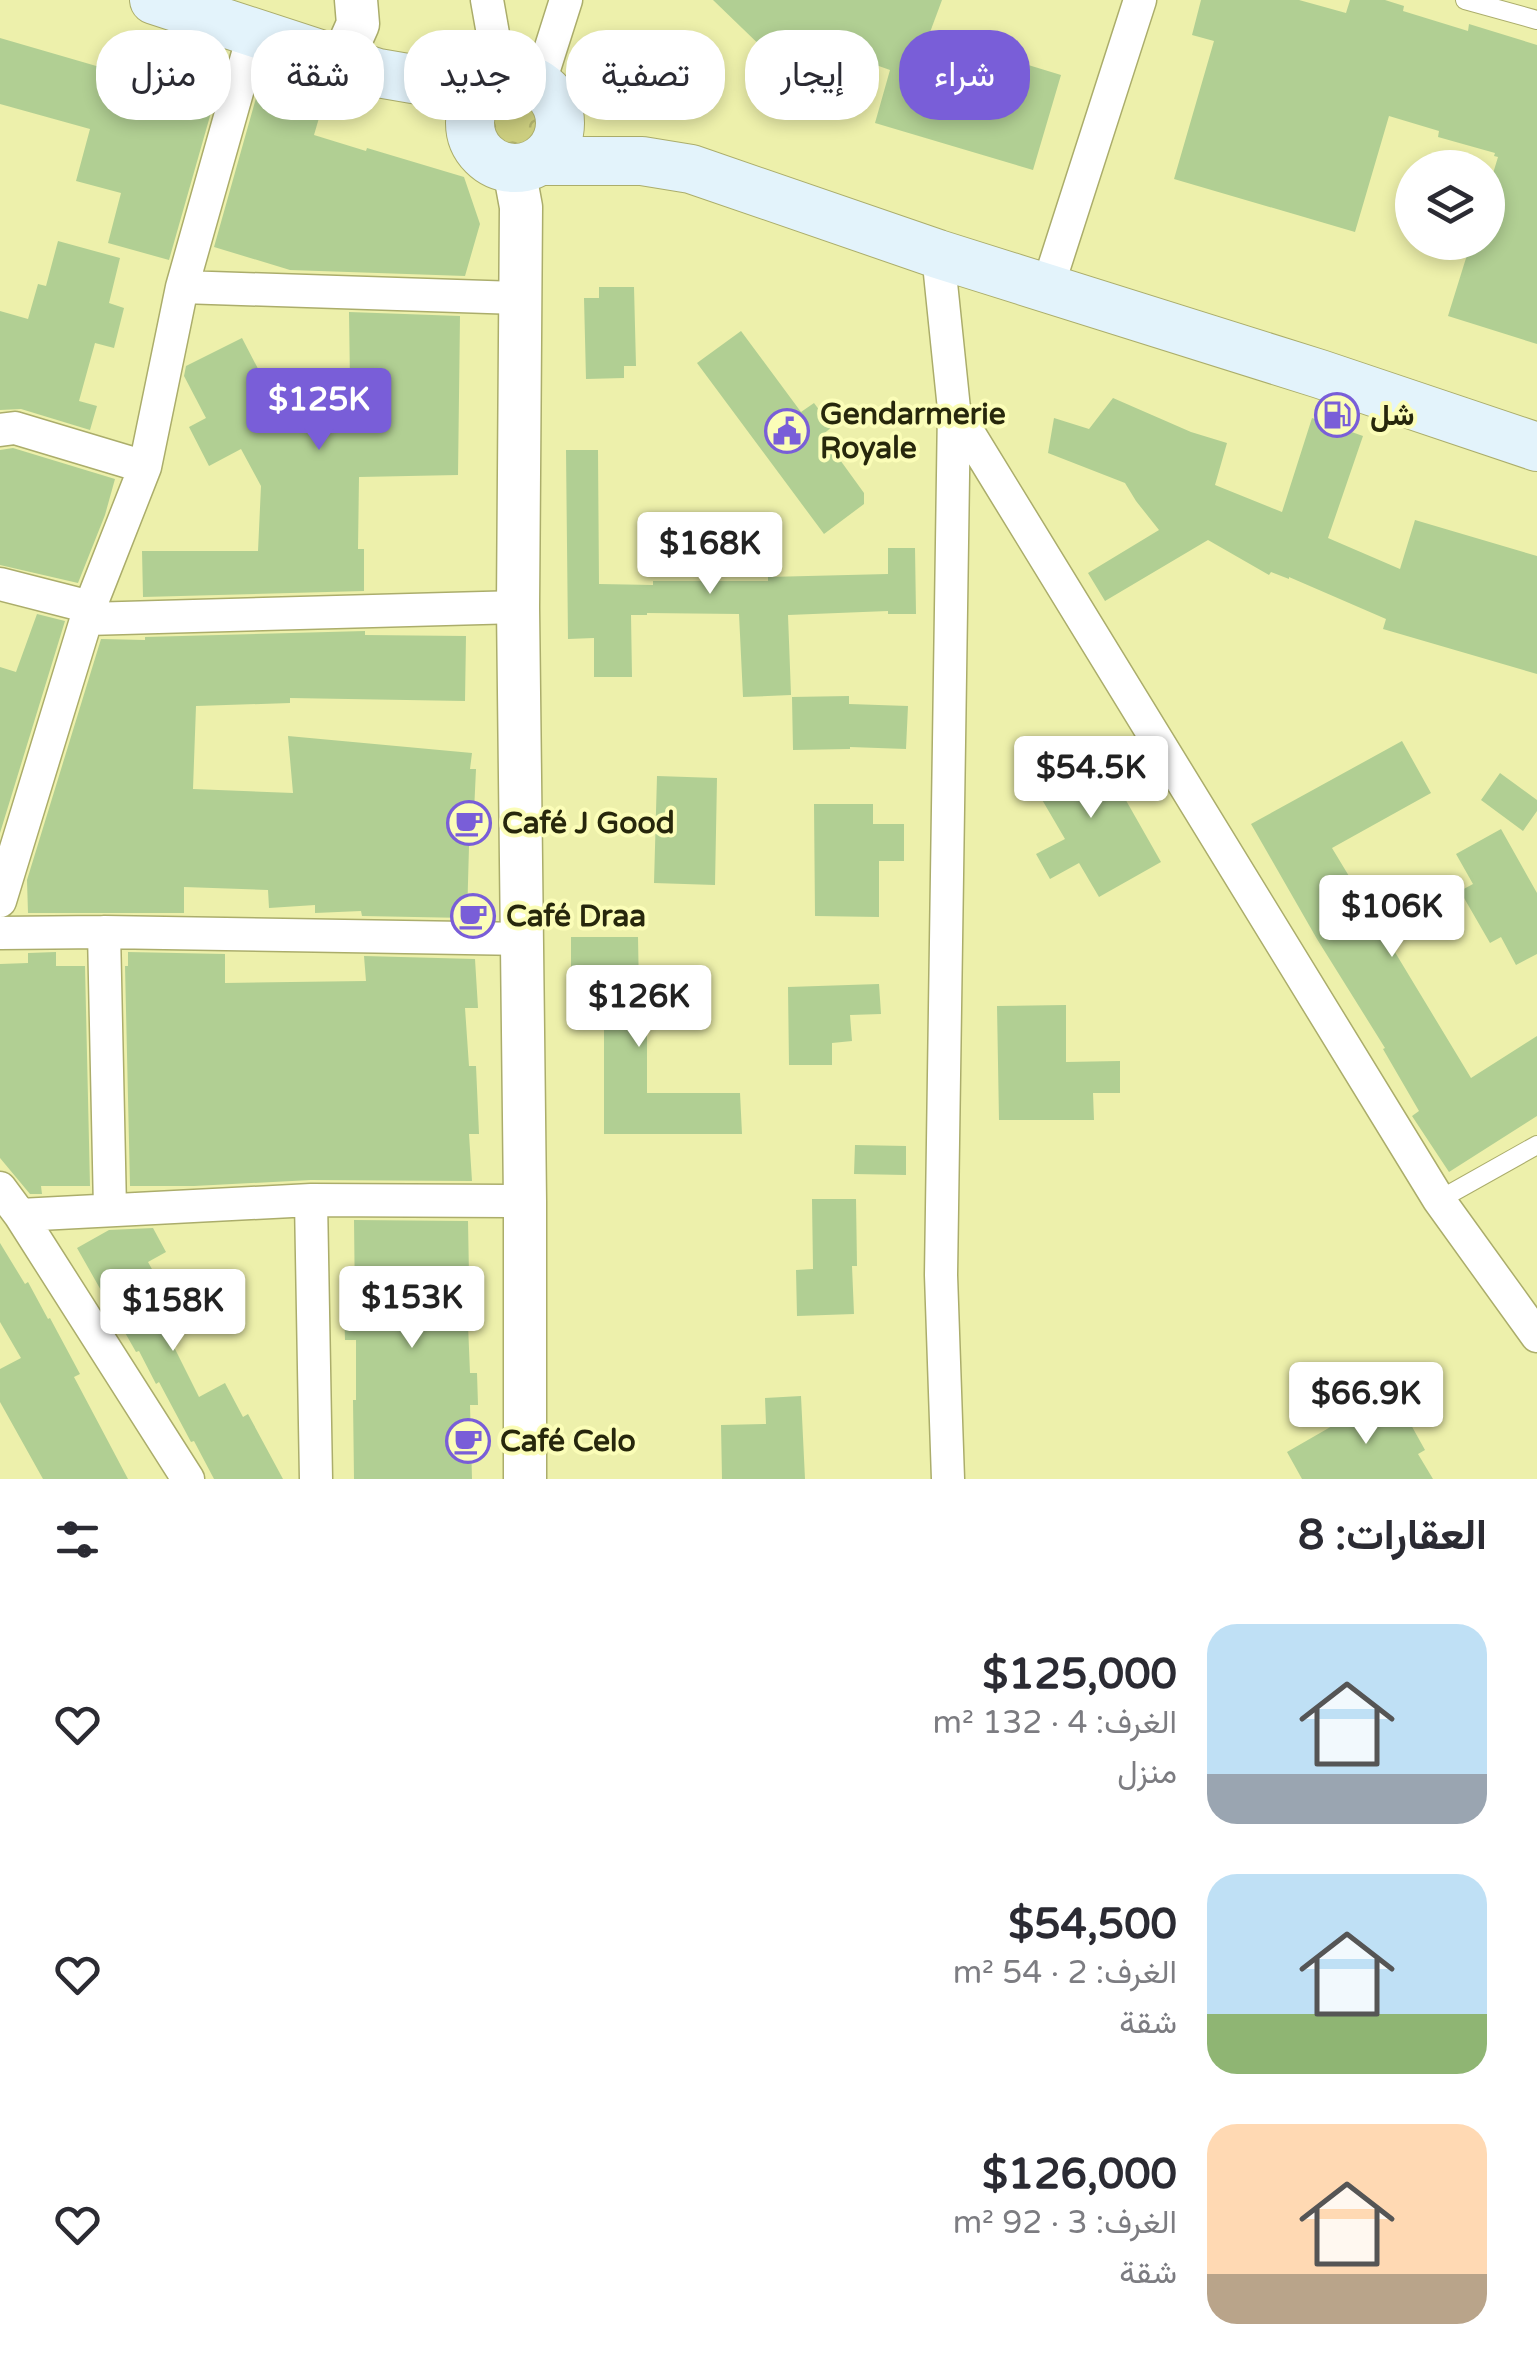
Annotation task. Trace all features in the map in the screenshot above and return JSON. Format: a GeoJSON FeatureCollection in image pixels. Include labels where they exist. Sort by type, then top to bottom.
{"type":"FeatureCollection","features":[{"type":"Feature","properties":{"kind":"main road"},"geometry":{"type":"LineString","coordinates":[[154,0],[251,31]]}},
{"type":"Feature","properties":{"kind":"main road"},"geometry":{"type":"LineString","coordinates":[[384,81],[511,160],[552,150],[559,134],[546,120]]}},
{"type":"Feature","properties":{"kind":"main road"},"geometry":{"type":"LineString","coordinates":[[546,103],[642,140],[691,169]]}},
{"type":"Feature","properties":{"kind":"main road"},"geometry":{"type":"LineString","coordinates":[[469,120],[471,136],[511,160],[642,160],[691,169],[938,254],[1537,447]]}},
{"type":"Feature","properties":{"kind":"street"},"geometry":{"type":"LineString","coordinates":[[356,0],[358,30]]}},
{"type":"Feature","properties":{"kind":"street"},"geometry":{"type":"LineString","coordinates":[[487,0],[498,30]]}},
{"type":"Feature","properties":{"kind":"street"},"geometry":{"type":"LineString","coordinates":[[546,41],[566,0]]}},
{"type":"Feature","properties":{"kind":"street"},"geometry":{"type":"LineString","coordinates":[[1046,289],[1140,0]]}},
{"type":"Feature","properties":{"kind":"street"},"geometry":{"type":"LineString","coordinates":[[0,901],[88,613],[145,467],[182,288],[251,43]]}},
{"type":"Feature","properties":{"kind":"street"},"geometry":{"type":"LineString","coordinates":[[511,160],[521,207],[518,607],[525,1479]]}},
{"type":"Feature","properties":{"kind":"street"},"geometry":{"type":"LineString","coordinates":[[938,254],[954,409],[941,1275],[948,1479]]}},
{"type":"Feature","properties":{"kind":"street"},"geometry":{"type":"LineString","coordinates":[[182,288],[520,298]]}},
{"type":"Feature","properties":{"kind":"street"},"geometry":{"type":"LineString","coordinates":[[954,409],[1438,1200],[1537,1336]]}},
{"type":"Feature","properties":{"kind":"street"},"geometry":{"type":"LineString","coordinates":[[0,430],[15,428],[145,467]]}},
{"type":"Feature","properties":{"kind":"street"},"geometry":{"type":"LineString","coordinates":[[0,584],[88,613],[518,607]]}},
{"type":"Feature","properties":{"kind":"street"},"geometry":{"type":"LineString","coordinates":[[104,932],[110,1209]]}},
{"type":"Feature","properties":{"kind":"street"},"geometry":{"type":"LineString","coordinates":[[0,933],[522,938]]}},
{"type":"Feature","properties":{"kind":"street"},"geometry":{"type":"LineString","coordinates":[[0,1188],[188,1479]]}},
{"type":"Feature","properties":{"kind":"street"},"geometry":{"type":"LineString","coordinates":[[20,1215],[312,1200],[525,1201]]}},
{"type":"Feature","properties":{"kind":"street"},"geometry":{"type":"LineString","coordinates":[[312,1200],[316,1479]]}},
{"type":"Feature","properties":{"kind":"lane"},"geometry":{"type":"LineString","coordinates":[[1465,0],[1537,20]]}},
{"type":"Feature","properties":{"kind":"lane"},"geometry":{"type":"LineString","coordinates":[[1438,1200],[1537,1145]]}},
{"type":"Feature","properties":{"kind":"green space"},"geometry":{"type":"Polygon","coordinates":[[[485,120],[541,120],[534,144],[513,152],[492,144],[484,123],[485,120]]]}},
{"type":"Feature","properties":{"kind":"building"},"geometry":{"type":"Polygon","coordinates":[[[713,0],[942,0],[931,30],[899,30],[899,120],[1030,120],[1030,66],[1061,75],[1033,170],[875,123],[879,120],[890,70],[879,66],[879,30],[745,31],[713,0]]]}},
{"type":"Feature","properties":{"kind":"building"},"geometry":{"type":"Polygon","coordinates":[[[1201,0],[1299,0],[1346,13],[1350,0],[1385,0],[1404,6],[1403,11],[1468,31],[1469,24],[1537,45],[1537,344],[1448,316],[1465,260],[1505,260],[1505,150],[1484,150],[1438,137],[1439,131],[1389,116],[1355,232],[1174,179],[1214,41],[1192,35],[1201,0]]]}},
{"type":"Feature","properties":{"kind":"building"},"geometry":{"type":"Polygon","coordinates":[[[0,38],[96,66],[96,120],[209,120],[169,260],[108,243],[121,193],[76,181],[90,129],[0,104],[0,38]]]}},
{"type":"Feature","properties":{"kind":"building"},"geometry":{"type":"Polygon","coordinates":[[[251,116],[251,120],[318,120],[314,135],[464,177],[480,224],[465,276],[290,270],[214,247],[251,116]]]}},
{"type":"Feature","properties":{"kind":"building"},"geometry":{"type":"Polygon","coordinates":[[[58,241],[120,258],[109,303],[124,308],[114,348],[95,343],[79,401],[97,406],[90,430],[21,409],[0,410],[0,311],[28,319],[38,284],[46,286],[58,241]]]}},
{"type":"Feature","properties":{"kind":"building"},"geometry":{"type":"Polygon","coordinates":[[[599,287],[634,287],[636,366],[624,366],[624,378],[586,379],[584,298],[599,298],[599,287]]]}},
{"type":"Feature","properties":{"kind":"building"},"geometry":{"type":"Polygon","coordinates":[[[349,312],[460,316],[458,475],[359,477],[358,549],[364,549],[364,591],[143,597],[142,551],[258,551],[261,486],[241,449],[209,466],[189,427],[206,418],[184,376],[186,366],[242,338],[267,386],[295,371],[302,383],[350,383],[349,312]]]}},
{"type":"Feature","properties":{"kind":"building","name":"Gendarmerie Royale"},"geometry":{"type":"Polygon","coordinates":[[[741,331],[801,412],[814,403],[832,427],[822,435],[864,493],[864,504],[824,534],[697,363],[741,331]]]}},
{"type":"Feature","properties":{"kind":"building"},"geometry":{"type":"Polygon","coordinates":[[[1113,398],[1227,443],[1215,485],[1282,512],[1312,418],[1363,436],[1328,538],[1400,569],[1415,520],[1537,556],[1537,674],[1383,629],[1386,619],[1289,577],[1271,572],[1269,575],[1208,540],[1105,601],[1088,573],[1159,530],[1125,483],[1048,453],[1054,418],[1089,429],[1113,398]]]}},
{"type":"Feature","properties":{"kind":"building"},"geometry":{"type":"Polygon","coordinates":[[[13,448],[115,479],[78,583],[0,565],[0,450],[13,448]]]}},
{"type":"Feature","properties":{"kind":"building"},"geometry":{"type":"Polygon","coordinates":[[[566,450],[598,450],[599,584],[888,574],[888,548],[915,548],[916,614],[888,611],[788,615],[791,695],[743,697],[739,614],[631,615],[632,677],[594,677],[594,638],[568,639],[566,450]]]}},
{"type":"Feature","properties":{"kind":"building"},"geometry":{"type":"Polygon","coordinates":[[[37,614],[65,621],[0,833],[0,667],[16,672],[37,614]]]}},
{"type":"Feature","properties":{"kind":"building"},"geometry":{"type":"Polygon","coordinates":[[[365,631],[365,635],[466,636],[465,701],[290,698],[290,703],[196,706],[193,789],[293,793],[288,736],[472,753],[470,769],[476,769],[474,812],[470,811],[467,918],[362,916],[361,911],[315,913],[315,905],[269,908],[268,890],[184,887],[184,913],[28,913],[27,880],[101,639],[365,631]]]}},
{"type":"Feature","properties":{"kind":"building"},"geometry":{"type":"Polygon","coordinates":[[[849,696],[849,704],[908,706],[906,749],[793,750],[792,697],[849,696]]]}},
{"type":"Feature","properties":{"kind":"building"},"geometry":{"type":"Polygon","coordinates":[[[1090,737],[1161,862],[1099,897],[1079,863],[1050,879],[1036,854],[1065,839],[1027,774],[1090,737]]]}},
{"type":"Feature","properties":{"kind":"building"},"geometry":{"type":"Polygon","coordinates":[[[1402,741],[1431,793],[1332,848],[1471,1078],[1537,1036],[1537,1116],[1449,1172],[1412,1116],[1419,1111],[1385,1048],[1251,824],[1402,741]]]}},
{"type":"Feature","properties":{"kind":"building"},"geometry":{"type":"Polygon","coordinates":[[[1500,773],[1537,800],[1537,811],[1523,831],[1481,800],[1500,773]]]}},
{"type":"Feature","properties":{"kind":"building"},"geometry":{"type":"Polygon","coordinates":[[[657,776],[717,778],[715,885],[654,883],[657,776]]]}},
{"type":"Feature","properties":{"kind":"building"},"geometry":{"type":"Polygon","coordinates":[[[814,804],[873,804],[873,824],[904,824],[904,861],[879,861],[879,917],[815,916],[814,804]]]}},
{"type":"Feature","properties":{"kind":"building"},"geometry":{"type":"Polygon","coordinates":[[[1501,829],[1537,893],[1537,954],[1516,965],[1501,937],[1490,943],[1460,891],[1473,884],[1456,854],[1501,829]]]}},
{"type":"Feature","properties":{"kind":"building"},"geometry":{"type":"Polygon","coordinates":[[[571,937],[638,937],[639,992],[647,992],[647,1093],[740,1093],[742,1134],[604,1134],[604,1025],[594,1025],[594,989],[571,989],[571,937]]]}},
{"type":"Feature","properties":{"kind":"building"},"geometry":{"type":"Polygon","coordinates":[[[56,952],[56,966],[85,966],[90,1186],[41,1186],[42,1194],[30,1194],[0,1158],[0,964],[28,963],[28,953],[56,952]]]}},
{"type":"Feature","properties":{"kind":"building"},"geometry":{"type":"Polygon","coordinates":[[[128,952],[225,954],[225,983],[366,981],[364,956],[475,959],[478,1008],[465,1008],[469,1066],[476,1066],[479,1134],[469,1134],[472,1181],[311,1180],[130,1186],[125,966],[128,952]]]}},
{"type":"Feature","properties":{"kind":"building"},"geometry":{"type":"Polygon","coordinates":[[[879,984],[881,1014],[850,1015],[852,1041],[832,1043],[832,1065],[789,1065],[788,987],[879,984]]]}},
{"type":"Feature","properties":{"kind":"building"},"geometry":{"type":"Polygon","coordinates":[[[1066,1005],[1066,1062],[1120,1061],[1120,1093],[1093,1093],[1094,1120],[999,1120],[997,1006],[1066,1005]]]}},
{"type":"Feature","properties":{"kind":"building"},"geometry":{"type":"Polygon","coordinates":[[[855,1145],[906,1146],[906,1175],[854,1174],[855,1145]]]}},
{"type":"Feature","properties":{"kind":"building"},"geometry":{"type":"Polygon","coordinates":[[[812,1199],[856,1199],[854,1314],[797,1316],[796,1270],[813,1269],[812,1199]]]}},
{"type":"Feature","properties":{"kind":"building"},"geometry":{"type":"Polygon","coordinates":[[[354,1220],[468,1221],[470,1373],[477,1373],[478,1405],[470,1405],[472,1479],[354,1479],[356,1340],[345,1340],[344,1307],[355,1307],[354,1220]]]}},
{"type":"Feature","properties":{"kind":"building"},"geometry":{"type":"Polygon","coordinates":[[[153,1228],[166,1252],[148,1262],[184,1326],[168,1335],[199,1397],[225,1383],[243,1417],[248,1414],[283,1479],[214,1479],[77,1248],[109,1230],[153,1228]]]}},
{"type":"Feature","properties":{"kind":"building"},"geometry":{"type":"Polygon","coordinates":[[[0,1243],[50,1318],[80,1374],[74,1377],[128,1479],[43,1479],[0,1402],[0,1369],[21,1358],[0,1322],[0,1243]]]}},
{"type":"Feature","properties":{"kind":"building"},"geometry":{"type":"Polygon","coordinates":[[[1402,1392],[1417,1419],[1410,1423],[1425,1450],[1418,1454],[1433,1479],[1302,1479],[1287,1452],[1360,1410],[1362,1414],[1402,1392]]]}},
{"type":"Feature","properties":{"kind":"building"},"geometry":{"type":"Polygon","coordinates":[[[801,1396],[805,1479],[722,1479],[721,1425],[766,1424],[765,1398],[801,1396]]]}},
{"type":"Feature","properties":{"kind":"place","name":"شل"},"geometry":{"type":"Point","coordinates":[1337,415]}},
{"type":"Feature","properties":{"kind":"place","name":"Gendarmerie Royale"},"geometry":{"type":"Point","coordinates":[787,431]}},
{"type":"Feature","properties":{"kind":"place","name":"Café J Good"},"geometry":{"type":"Point","coordinates":[469,823]}},
{"type":"Feature","properties":{"kind":"place","name":"Café Draa"},"geometry":{"type":"Point","coordinates":[473,916]}},
{"type":"Feature","properties":{"kind":"place","name":"Café Celo"},"geometry":{"type":"Point","coordinates":[468,1441]}}]}
